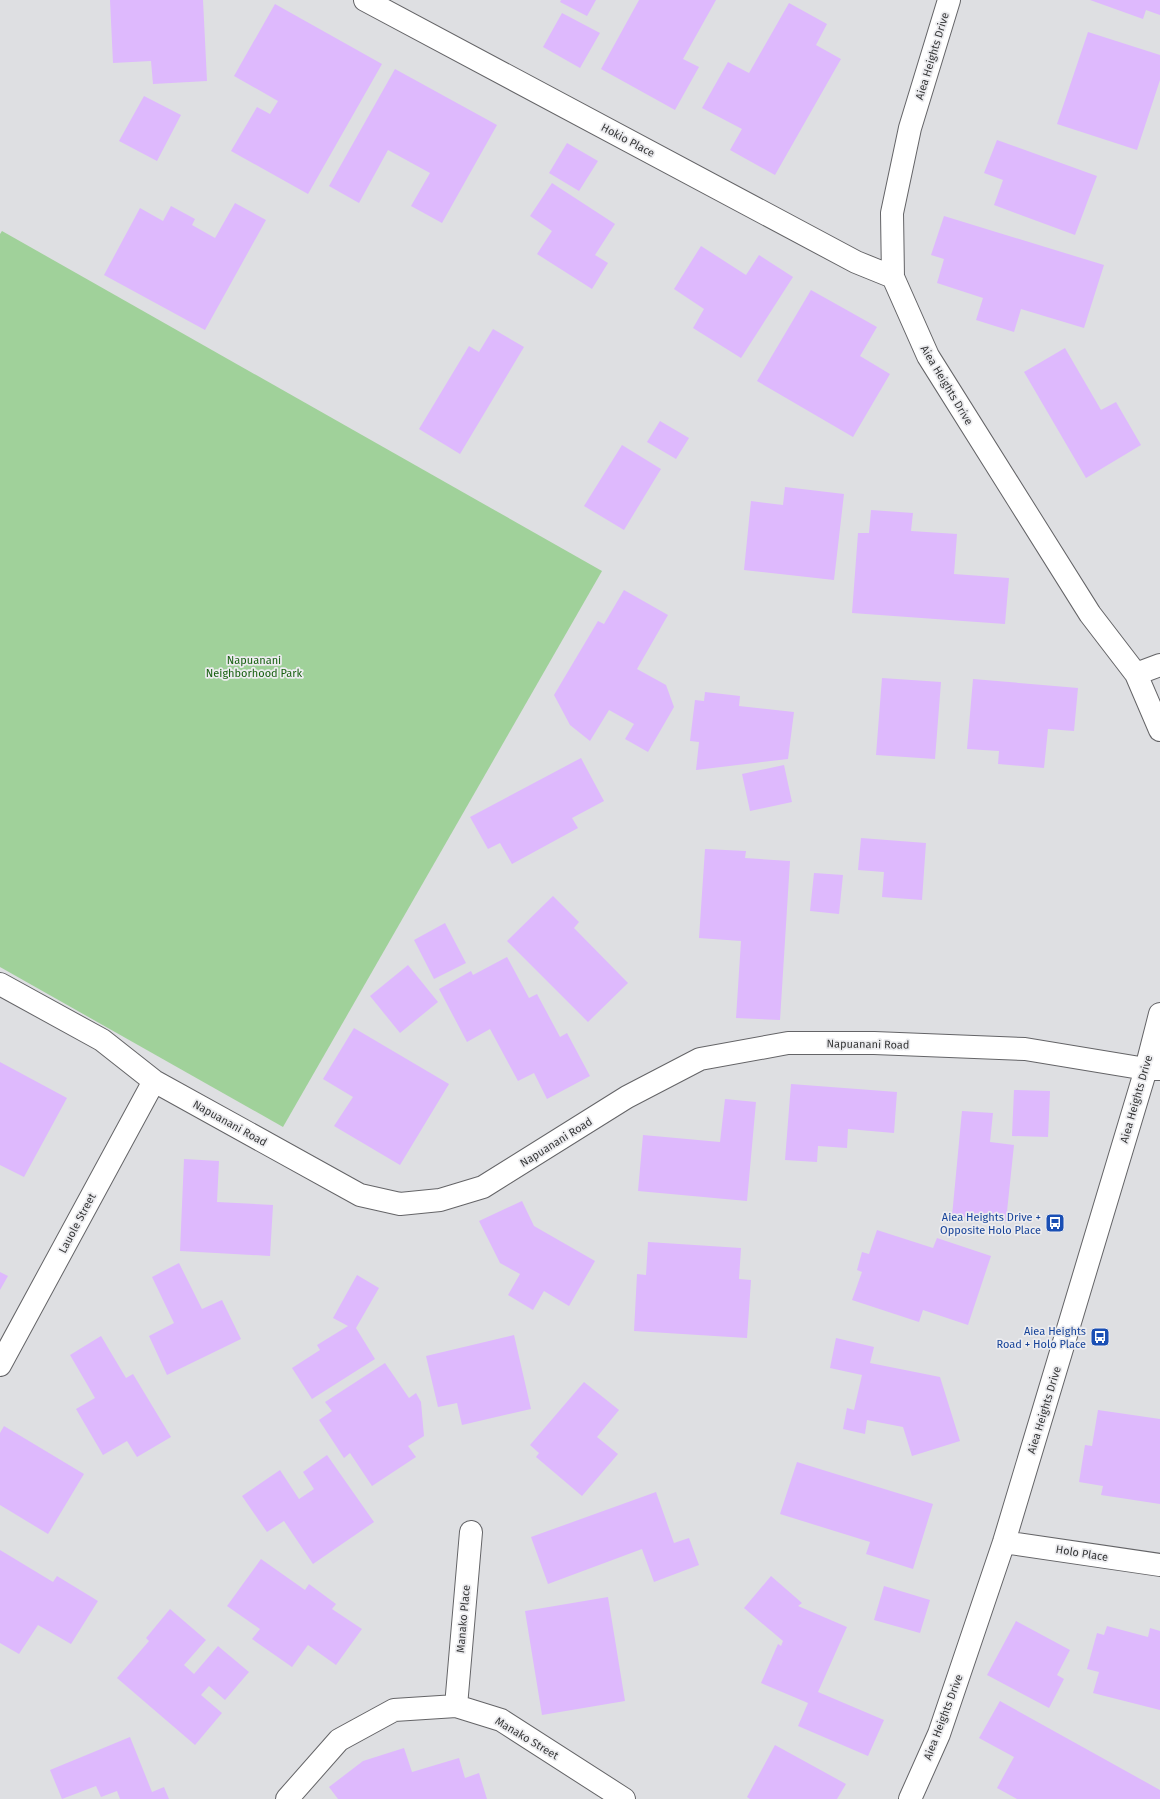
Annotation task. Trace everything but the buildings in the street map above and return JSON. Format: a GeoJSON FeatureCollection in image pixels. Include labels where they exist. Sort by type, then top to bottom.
{"type":"FeatureCollection","features":[{"type":"Feature","properties":{"kind":"street","name":"Hokio Place"},"geometry":{"type":"LineString","coordinates":[[365,0],[856,262],[893,277]]}},
{"type":"Feature","properties":{"kind":"street","name":"Aiea Heights Drive"},"geometry":{"type":"LineString","coordinates":[[949,0],[910,128],[892,213],[893,277],[928,356],[1090,614],[1136,674],[1160,730]]}},
{"type":"Feature","properties":{"kind":"street"},"geometry":{"type":"LineString","coordinates":[[1136,674],[1160,665]]}},
{"type":"Feature","properties":{"kind":"street","name":"Napuanani Road"},"geometry":{"type":"LineString","coordinates":[[0,984],[102,1040],[154,1081],[360,1195],[400,1204],[440,1200],[483,1187],[627,1097],[700,1059],[788,1044],[874,1043],[1025,1049],[1153,1069]]}},
{"type":"Feature","properties":{"kind":"street","name":"Aiea Heights Drive"},"geometry":{"type":"LineString","coordinates":[[910,1799],[939,1734],[1004,1542],[1153,1069],[1160,1014]]}},
{"type":"Feature","properties":{"kind":"street","name":"Lauole Street"},"geometry":{"type":"LineString","coordinates":[[0,1366],[154,1081]]}},
{"type":"Feature","properties":{"kind":"street","name":"Manako Place"},"geometry":{"type":"LineString","coordinates":[[456,1706],[471,1532]]}},
{"type":"Feature","properties":{"kind":"street","name":"Holo Place"},"geometry":{"type":"LineString","coordinates":[[1004,1542],[1160,1565]]}},
{"type":"Feature","properties":{"kind":"street","name":"Manako Street"},"geometry":{"type":"LineString","coordinates":[[287,1799],[339,1740],[380,1717],[394,1710],[456,1706],[501,1720],[624,1799]]}},
{"type":"Feature","properties":{"kind":"green space","name":"Napuanani Neighborhood Park"},"geometry":{"type":"Polygon","coordinates":[[[2,231],[602,571],[283,1127],[0,967],[0,234],[2,231]]]}},
{"type":"Feature","properties":{"kind":"place","name":"Aiea Heights Drive + Opposite Holo Place"},"geometry":{"type":"Point","coordinates":[1055,1223]}},
{"type":"Feature","properties":{"kind":"place","name":"Aiea Heights Road + Holo Place"},"geometry":{"type":"Point","coordinates":[1100,1337]}}]}
